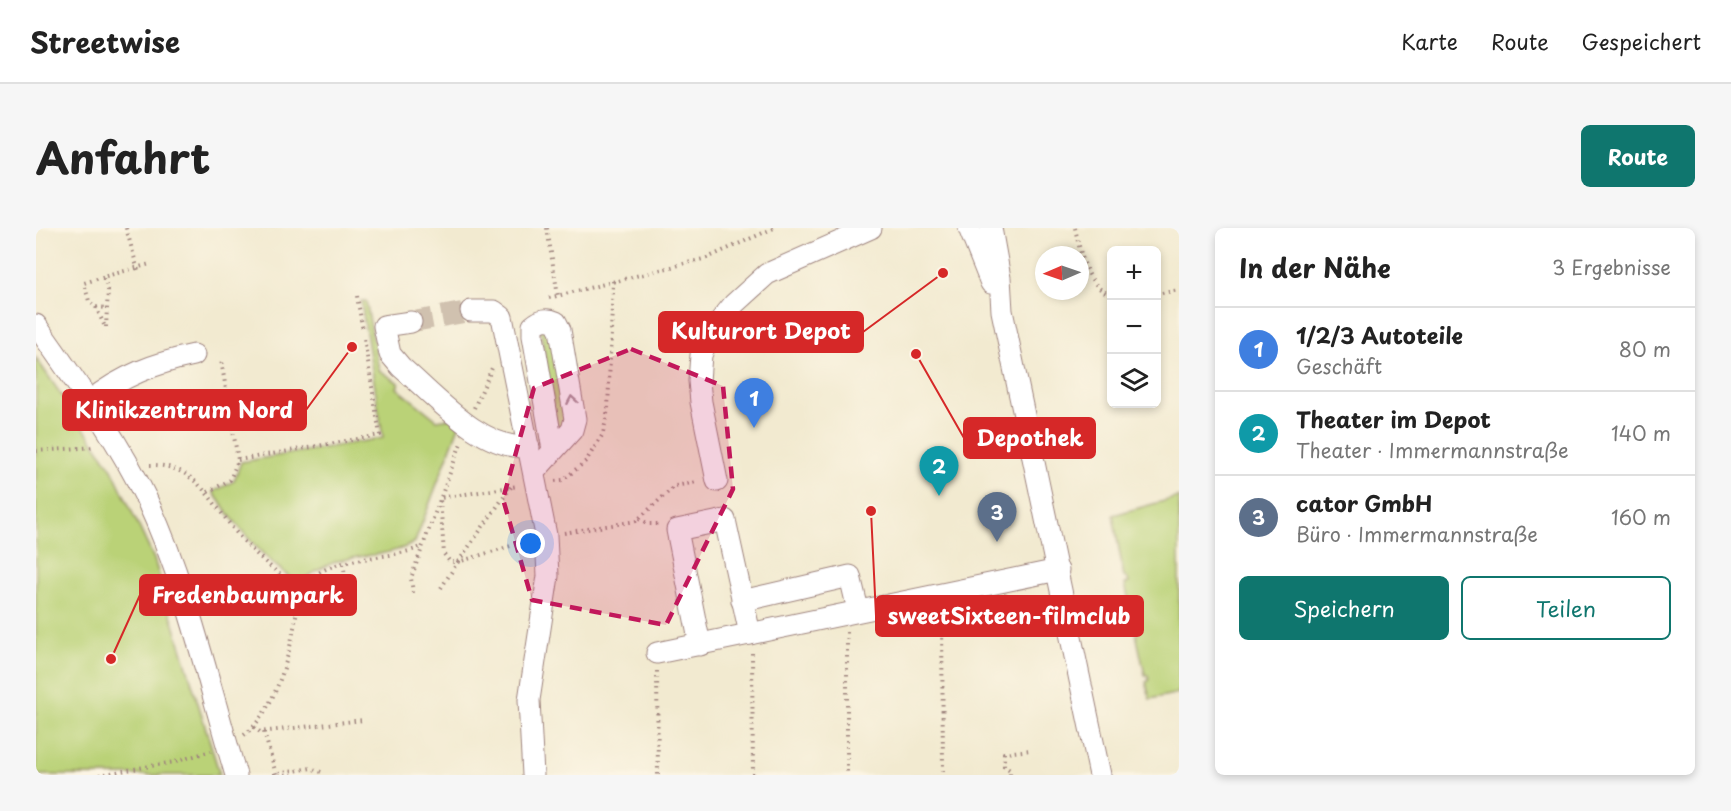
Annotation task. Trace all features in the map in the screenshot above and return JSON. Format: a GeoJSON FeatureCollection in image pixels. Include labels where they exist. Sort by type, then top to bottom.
{"type":"FeatureCollection","features":[{"type":"Feature","properties":{"kind":"street"},"geometry":{"type":"LineString","coordinates":[[710,481],[699,381],[701,355],[711,332],[734,304],[767,274],[871,228]]}},
{"type":"Feature","properties":{"kind":"street"},"geometry":{"type":"LineString","coordinates":[[969,228],[1002,311]]}},
{"type":"Feature","properties":{"kind":"street"},"geometry":{"type":"LineString","coordinates":[[991,228],[1000,278],[1002,311],[1100,775]]}},
{"type":"Feature","properties":{"kind":"street"},"geometry":{"type":"LineString","coordinates":[[471,311],[494,311],[502,317],[546,535],[548,576],[529,700],[533,775]]}},
{"type":"Feature","properties":{"kind":"street"},"geometry":{"type":"LineString","coordinates":[[534,472],[573,430],[575,419],[560,330],[556,322],[549,318],[533,326],[533,336],[553,450]]}},
{"type":"Feature","properties":{"kind":"street"},"geometry":{"type":"LineString","coordinates":[[411,322],[384,326],[390,354],[401,367],[483,436],[503,446],[529,447]]}},
{"type":"Feature","properties":{"kind":"street"},"geometry":{"type":"LineString","coordinates":[[36,325],[90,401],[129,467],[162,537],[236,775]]}},
{"type":"Feature","properties":{"kind":"street"},"geometry":{"type":"LineString","coordinates":[[90,401],[121,379],[159,362],[194,355]]}},
{"type":"Feature","properties":{"kind":"street"},"geometry":{"type":"LineString","coordinates":[[700,645],[677,530],[725,520],[750,634]]}},
{"type":"Feature","properties":{"kind":"street"},"geometry":{"type":"LineString","coordinates":[[657,653],[1058,570]]}},
{"type":"Feature","properties":{"kind":"street"},"geometry":{"type":"LineString","coordinates":[[742,601],[850,576],[852,612]]}},
{"type":"Feature","properties":{"kind":"path"},"geometry":{"type":"LineString","coordinates":[[126,228],[140,274]]}},
{"type":"Feature","properties":{"kind":"path"},"geometry":{"type":"LineString","coordinates":[[547,228],[558,296]]}},
{"type":"Feature","properties":{"kind":"path"},"geometry":{"type":"LineString","coordinates":[[1075,228],[1089,276],[1107,294]]}},
{"type":"Feature","properties":{"kind":"path"},"geometry":{"type":"LineString","coordinates":[[103,277],[108,290],[106,327],[96,307],[89,301],[84,283],[103,277],[150,264]]}},
{"type":"Feature","properties":{"kind":"path"},"geometry":{"type":"LineString","coordinates":[[1161,293],[1179,290]]}},
{"type":"Feature","properties":{"kind":"path"},"geometry":{"type":"LineString","coordinates":[[238,460],[380,435],[357,296]]}},
{"type":"Feature","properties":{"kind":"path"},"geometry":{"type":"LineString","coordinates":[[96,307],[107,308]]}},
{"type":"Feature","properties":{"kind":"path"},"geometry":{"type":"LineString","coordinates":[[208,492],[230,480],[238,460],[221,360]]}},
{"type":"Feature","properties":{"kind":"path"},"geometry":{"type":"LineString","coordinates":[[36,451],[70,451],[103,446]]}},
{"type":"Feature","properties":{"kind":"path"},"geometry":{"type":"LineString","coordinates":[[148,465],[179,469],[208,492],[238,535],[266,565],[299,589]]}},
{"type":"Feature","properties":{"kind":"path"},"geometry":{"type":"LineString","coordinates":[[441,588],[458,562],[546,535],[636,521],[675,486],[710,481]]}},
{"type":"Feature","properties":{"kind":"path"},"geometry":{"type":"LineString","coordinates":[[240,738],[254,727],[277,684],[297,622],[299,589],[318,573],[342,564],[407,553],[422,547]]}},
{"type":"Feature","properties":{"kind":"path"},"geometry":{"type":"LineString","coordinates":[[342,564],[350,604]]}},
{"type":"Feature","properties":{"kind":"path"},"geometry":{"type":"LineString","coordinates":[[941,594],[943,775]]}},
{"type":"Feature","properties":{"kind":"path"},"geometry":{"type":"LineString","coordinates":[[847,775],[852,612]]}},
{"type":"Feature","properties":{"kind":"path"},"geometry":{"type":"LineString","coordinates":[[750,634],[753,775]]}},
{"type":"Feature","properties":{"kind":"path"},"geometry":{"type":"LineString","coordinates":[[657,653],[658,775]]}},
{"type":"Feature","properties":{"kind":"path"},"geometry":{"type":"LineString","coordinates":[[254,727],[264,731],[363,720]]}},
{"type":"Feature","properties":{"kind":"path"},"geometry":{"type":"LineString","coordinates":[[264,731],[274,775],[310,768],[321,772]]}},
{"type":"Feature","properties":{"kind":"path"},"geometry":{"type":"LineString","coordinates":[[1010,775],[1010,770],[1004,766],[1004,753],[1031,750]]}},
{"type":"Feature","properties":{"kind":"path"},"geometry":{"type":"LineString","coordinates":[[99,775],[174,762],[213,751]]}},
{"type":"Feature","properties":{"kind":"highlighted area"},"geometry":{"type":"Polygon","coordinates":[[[631,349],[723,386],[733,489],[666,625],[532,600],[503,499],[534,388],[631,349]]]}},
{"type":"Feature","properties":{"kind":"green space"},"geometry":{"type":"Polygon","coordinates":[[[361,301],[366,301],[379,370],[399,383],[397,388],[437,420],[450,418],[459,426],[415,542],[397,550],[338,561],[298,583],[251,542],[213,492],[234,481],[241,462],[383,438],[361,301]]]}},
{"type":"Feature","properties":{"kind":"green space"},"geometry":{"type":"Polygon","coordinates":[[[551,327],[569,419],[563,429],[557,428],[540,328],[551,327]]]}},
{"type":"Feature","properties":{"kind":"green space"},"geometry":{"type":"Polygon","coordinates":[[[36,358],[112,469],[154,559],[220,775],[36,775],[36,358]]]}},
{"type":"Feature","properties":{"kind":"green space"},"geometry":{"type":"Polygon","coordinates":[[[1179,497],[1179,693],[1150,699],[1146,682],[1149,681],[1148,675],[1145,675],[1136,634],[1139,633],[1138,626],[1135,627],[1125,584],[1129,583],[1127,577],[1124,577],[1113,515],[1179,497]]]}},
{"type":"Feature","properties":{"kind":"tunnel"},"geometry":{"type":"LineString","coordinates":[[411,322],[471,311]]}},
{"type":"Feature","properties":{"kind":"place","name":"Kulturort Depot"},"geometry":{"type":"Point","coordinates":[943,273]}},
{"type":"Feature","properties":{"kind":"place","name":"Klinikzentrum Nord"},"geometry":{"type":"Point","coordinates":[352,347]}},
{"type":"Feature","properties":{"kind":"place","name":"Depothek"},"geometry":{"type":"Point","coordinates":[916,354]}},
{"type":"Feature","properties":{"kind":"place","name":"1/2/3 Autoteile"},"geometry":{"type":"Point","coordinates":[754,428]}},
{"type":"Feature","properties":{"kind":"place","name":"Theater im Depot"},"geometry":{"type":"Point","coordinates":[939,496]}},
{"type":"Feature","properties":{"kind":"place","name":"sweetSixteen-filmclub"},"geometry":{"type":"Point","coordinates":[871,511]}},
{"type":"Feature","properties":{"kind":"place","name":"cator GmbH"},"geometry":{"type":"Point","coordinates":[997,542]}},
{"type":"Feature","properties":{"kind":"place","name":"Fredenbaumpark"},"geometry":{"type":"Point","coordinates":[111,659]}}]}
